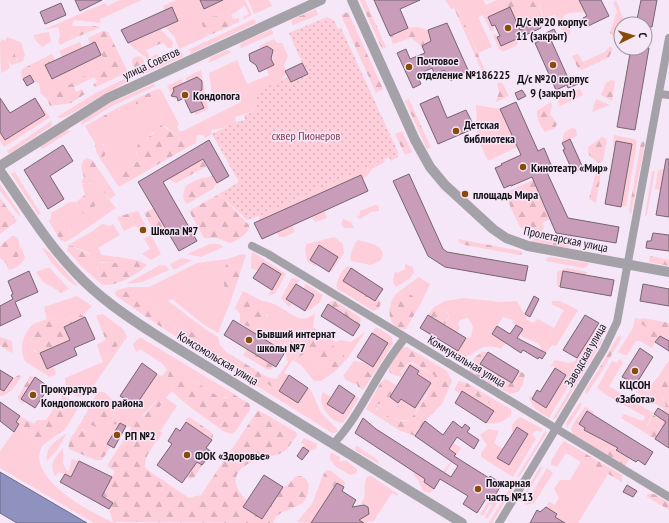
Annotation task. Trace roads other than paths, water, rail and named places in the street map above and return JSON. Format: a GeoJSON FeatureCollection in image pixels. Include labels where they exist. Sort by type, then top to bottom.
{"type":"FeatureCollection","features":[{"type":"Feature","properties":{"kind":"street","name":"улица Советов"},"geometry":{"type":"LineString","coordinates":[[0,166],[108,98],[321,0]]}},
{"type":"Feature","properties":{"kind":"street","name":"Пролетарская улица"},"geometry":{"type":"LineString","coordinates":[[352,0],[422,155],[435,173],[453,193],[493,229],[513,241],[536,248],[669,272]]}},
{"type":"Feature","properties":{"kind":"street","name":"Заводская улица"},"geometry":{"type":"LineString","coordinates":[[498,523],[556,429],[612,333],[620,310],[669,38]]}},
{"type":"Feature","properties":{"kind":"street"},"geometry":{"type":"LineString","coordinates":[[659,94],[669,95]]}},
{"type":"Feature","properties":{"kind":"street","name":"Комсомольская улица"},"geometry":{"type":"LineString","coordinates":[[0,171],[59,255],[103,298],[149,331],[334,443],[462,523]]}},
{"type":"Feature","properties":{"kind":"street","name":"Коммунальная улица"},"geometry":{"type":"LineString","coordinates":[[252,246],[268,254],[669,497]]}},
{"type":"Feature","properties":{"kind":"street"},"geometry":{"type":"LineString","coordinates":[[334,443],[344,431],[393,352],[405,338]]}},
{"type":"Feature","properties":{"kind":"water"},"geometry":{"type":"Polygon","coordinates":[[[0,472],[87,523],[17,523],[0,513],[0,472]]]}},
{"type":"Feature","properties":{"kind":"place","name":"Д/с №20 корпус 11 (закрыт)"},"geometry":{"type":"Point","coordinates":[508,28]}},
{"type":"Feature","properties":{"kind":"place","name":"Д/с №20 корпус 9 (закрыт)"},"geometry":{"type":"Point","coordinates":[553,65]}},
{"type":"Feature","properties":{"kind":"place","name":"Почтовое отделение №186225"},"geometry":{"type":"Point","coordinates":[409,67]}},
{"type":"Feature","properties":{"kind":"place","name":"Кондопога"},"geometry":{"type":"Point","coordinates":[185,95]}},
{"type":"Feature","properties":{"kind":"place","name":"Детская библиотека"},"geometry":{"type":"Point","coordinates":[456,131]}},
{"type":"Feature","properties":{"kind":"place","name":"Кинотеатр «Мир»"},"geometry":{"type":"Point","coordinates":[523,167]}},
{"type":"Feature","properties":{"kind":"place","name":"площадь Мира"},"geometry":{"type":"Point","coordinates":[465,194]}},
{"type":"Feature","properties":{"kind":"place","name":"Школа №7"},"geometry":{"type":"Point","coordinates":[143,230]}},
{"type":"Feature","properties":{"kind":"place","name":"Бывший интернат школы №7"},"geometry":{"type":"Point","coordinates":[249,340]}},
{"type":"Feature","properties":{"kind":"place","name":"КЦСОН «Забота»"},"geometry":{"type":"Point","coordinates":[635,371]}},
{"type":"Feature","properties":{"kind":"place","name":"Прокуратура Кондопожского района"},"geometry":{"type":"Point","coordinates":[33,395]}},
{"type":"Feature","properties":{"kind":"place","name":"РП №2"},"geometry":{"type":"Point","coordinates":[117,435]}},
{"type":"Feature","properties":{"kind":"place","name":"ФОК «Здоровье»"},"geometry":{"type":"Point","coordinates":[187,455]}},
{"type":"Feature","properties":{"kind":"place","name":"Пожарная часть №13"},"geometry":{"type":"Point","coordinates":[478,489]}},
{"type":"Feature","properties":{"kind":"park label","name":"сквер Пионеров"},"geometry":{"type":"Point","coordinates":[306,135]}}]}
